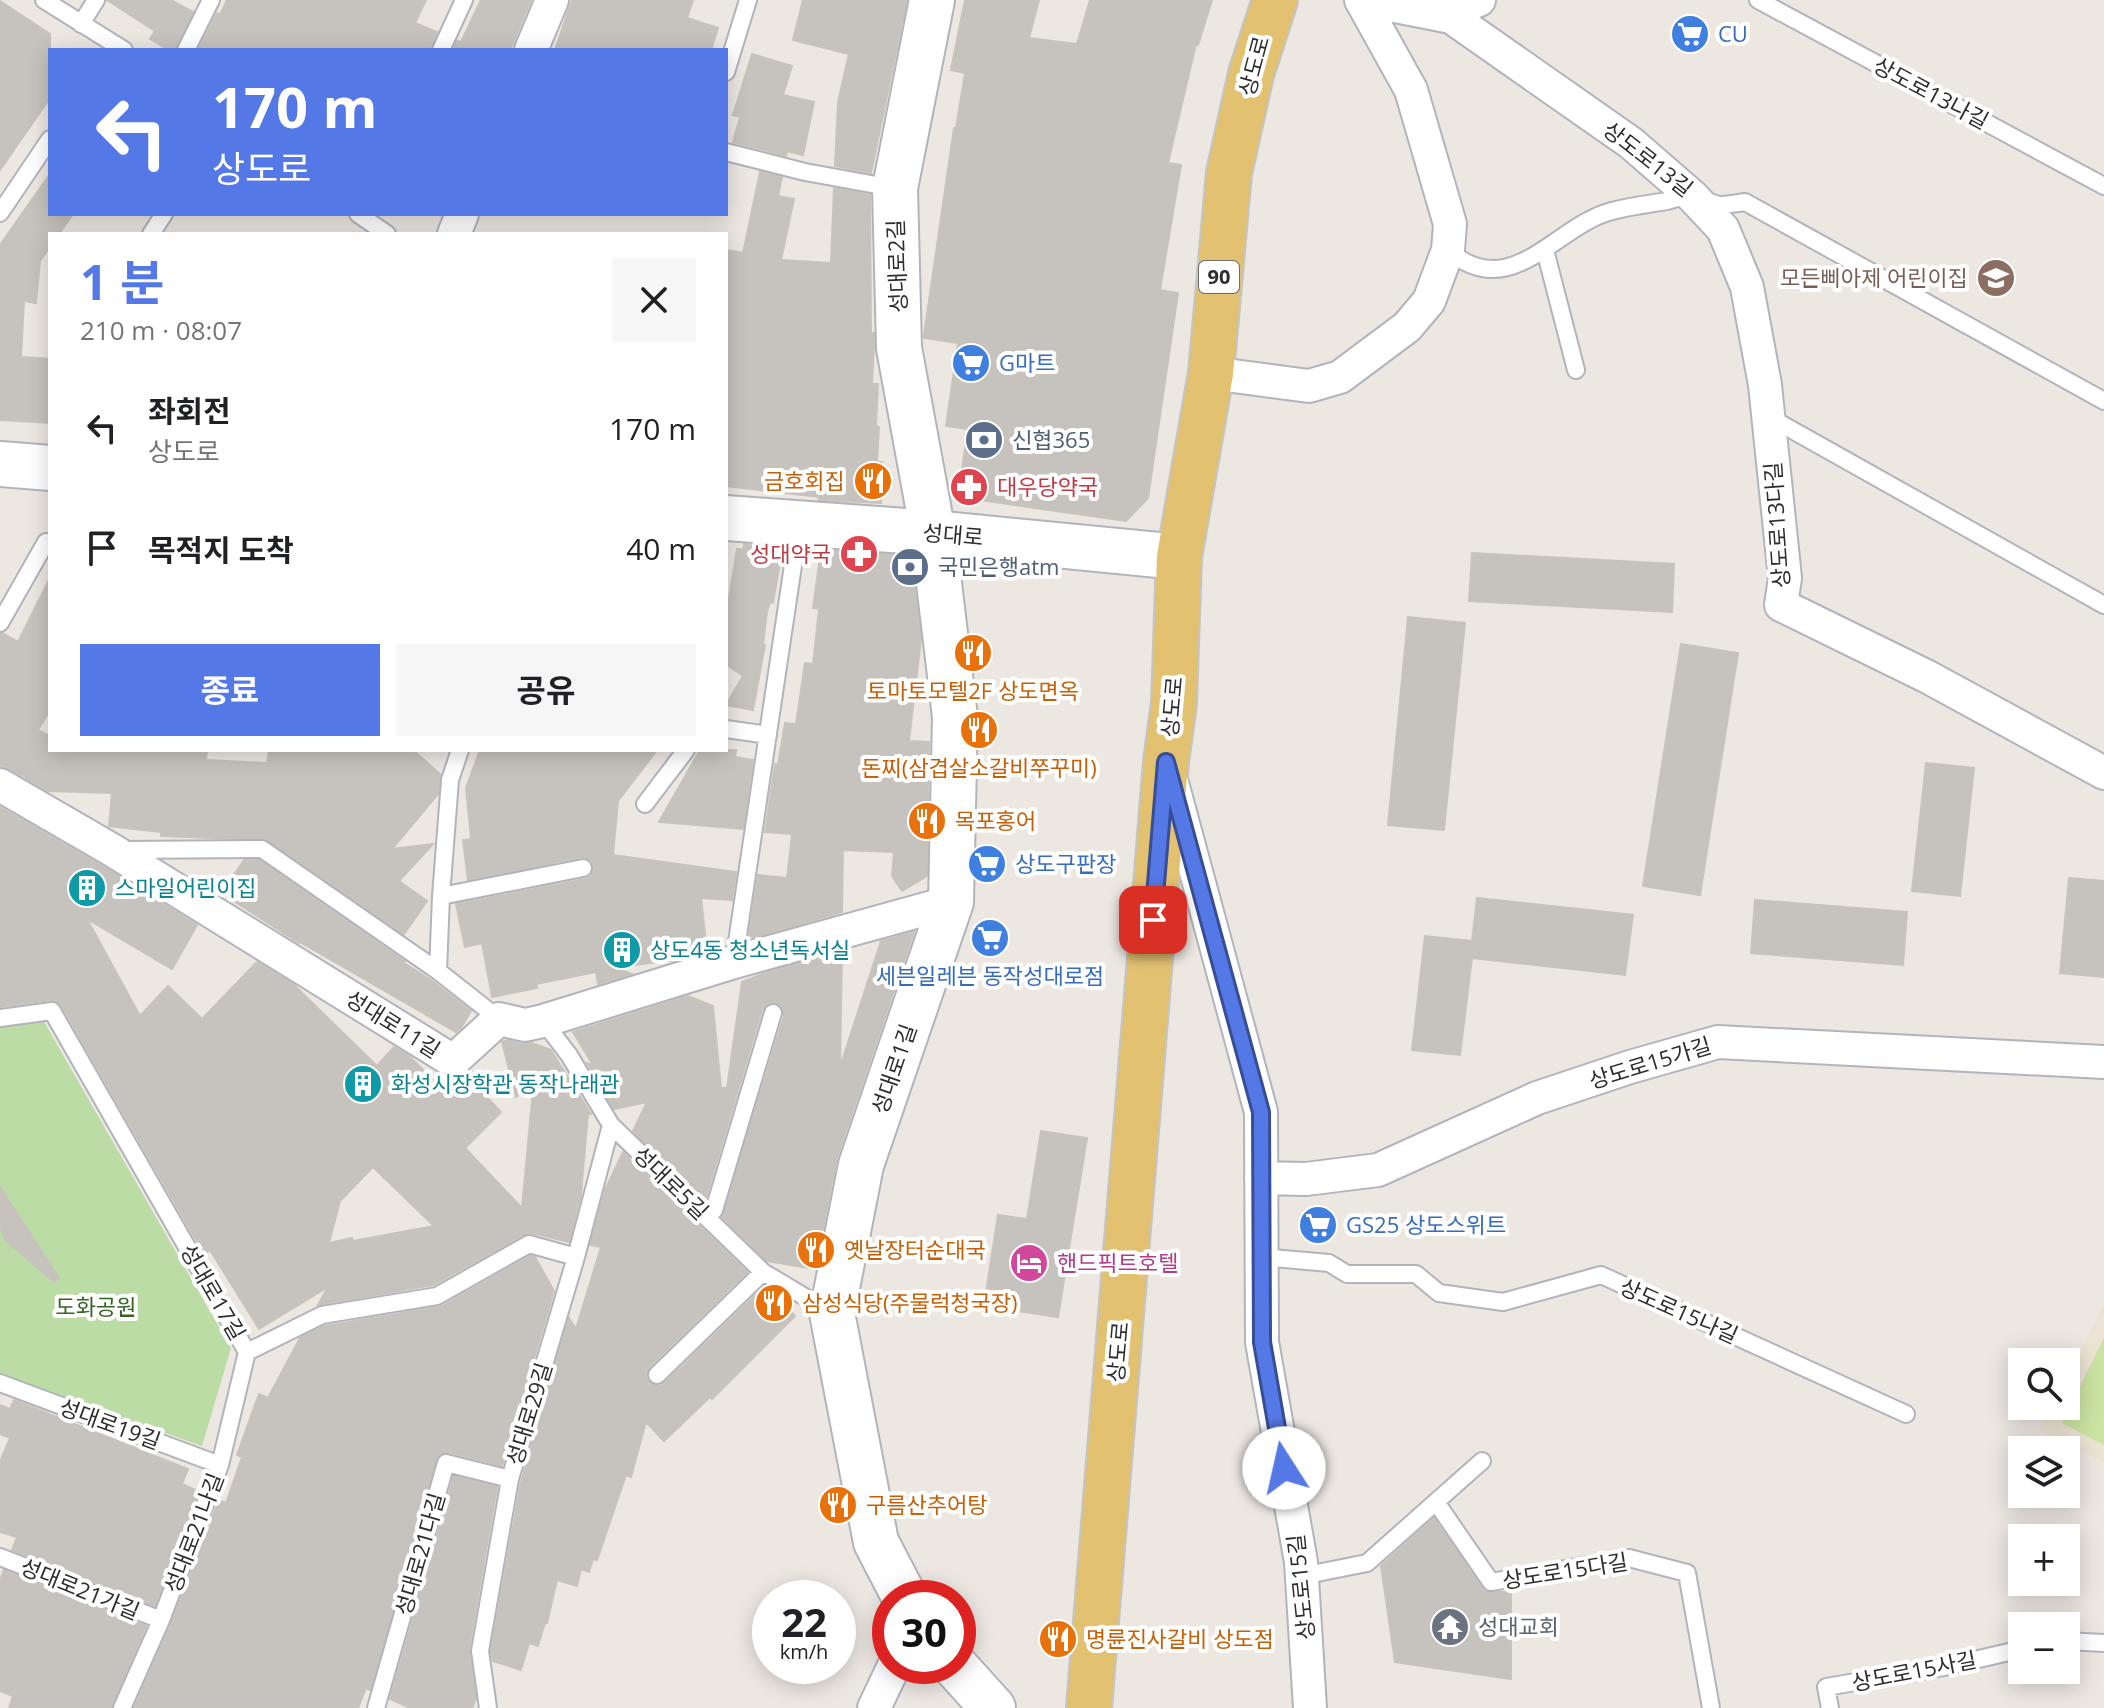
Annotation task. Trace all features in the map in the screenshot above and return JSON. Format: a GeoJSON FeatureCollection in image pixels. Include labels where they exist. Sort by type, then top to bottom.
{"type":"FeatureCollection","features":[{"type":"Feature","properties":{"kind":"main road","name":"상도로"},"geometry":{"type":"LineString","coordinates":[[1089,1708],[1166,762],[1174,703],[1179,557],[1211,373],[1229,173],[1251,74],[1275,0]]}},
{"type":"Feature","properties":{"kind":"street"},"geometry":{"type":"LineString","coordinates":[[532,48],[552,0]]}},
{"type":"Feature","properties":{"kind":"street","name":"성대로2길"},"geometry":{"type":"LineString","coordinates":[[932,0],[895,188],[899,348],[933,533]]}},
{"type":"Feature","properties":{"kind":"street"},"geometry":{"type":"LineString","coordinates":[[1211,373],[1309,386],[1340,377],[1407,327],[1429,301],[1448,250],[1450,224],[1411,90],[1363,0]]}},
{"type":"Feature","properties":{"kind":"street","name":"상도로13길"},"geometry":{"type":"LineString","coordinates":[[1363,0],[1451,17],[1631,143],[1692,196]]}},
{"type":"Feature","properties":{"kind":"street"},"geometry":{"type":"LineString","coordinates":[[1451,17],[1461,8],[1479,0]]}},
{"type":"Feature","properties":{"kind":"street","name":"상도로13다길"},"geometry":{"type":"LineString","coordinates":[[1692,196],[1723,229],[1747,287],[1769,417],[1785,578],[1781,605],[1928,677],[2104,773]]}},
{"type":"Feature","properties":{"kind":"street"},"geometry":{"type":"LineString","coordinates":[[0,464],[48,468]]}},
{"type":"Feature","properties":{"kind":"street","name":"성대로"},"geometry":{"type":"LineString","coordinates":[[728,518],[933,533],[1179,557]]}},
{"type":"Feature","properties":{"kind":"street","name":"성대로1길"},"geometry":{"type":"LineString","coordinates":[[896,1580],[876,1542],[832,1313],[861,1165],[951,902],[955,717],[933,533]]}},
{"type":"Feature","properties":{"kind":"street","name":"상도로15길"},"geometry":{"type":"LineString","coordinates":[[1166,762],[1261,1112],[1262,1342],[1301,1562],[1310,1708]]}},
{"type":"Feature","properties":{"kind":"street","name":"성대로11길"},"geometry":{"type":"LineString","coordinates":[[0,785],[112,850],[453,1061],[499,1019]]}},
{"type":"Feature","properties":{"kind":"street"},"geometry":{"type":"LineString","coordinates":[[499,1019],[525,1025],[543,1021],[734,962],[951,902]]}},
{"type":"Feature","properties":{"kind":"street","name":"상도로15가길"},"geometry":{"type":"LineString","coordinates":[[1261,1178],[1306,1179],[1378,1170],[1537,1098],[1718,1042],[2104,1062]]}},
{"type":"Feature","properties":{"kind":"street"},"geometry":{"type":"LineString","coordinates":[[874,1708],[885,1684]]}},
{"type":"Feature","properties":{"kind":"street"},"geometry":{"type":"LineString","coordinates":[[971,1684],[993,1708]]}},
{"type":"Feature","properties":{"kind":"lane"},"geometry":{"type":"LineString","coordinates":[[44,0],[116,48]]}},
{"type":"Feature","properties":{"kind":"lane"},"geometry":{"type":"LineString","coordinates":[[81,24],[96,0]]}},
{"type":"Feature","properties":{"kind":"lane"},"geometry":{"type":"LineString","coordinates":[[187,48],[211,0]]}},
{"type":"Feature","properties":{"kind":"lane"},"geometry":{"type":"LineString","coordinates":[[442,48],[464,0]]}},
{"type":"Feature","properties":{"kind":"lane"},"geometry":{"type":"LineString","coordinates":[[728,65],[748,0]]}},
{"type":"Feature","properties":{"kind":"lane","name":"상도로13나길"},"geometry":{"type":"LineString","coordinates":[[1758,0],[2104,186]]}},
{"type":"Feature","properties":{"kind":"lane"},"geometry":{"type":"LineString","coordinates":[[0,213],[48,142]]}},
{"type":"Feature","properties":{"kind":"lane"},"geometry":{"type":"LineString","coordinates":[[728,153],[805,172],[895,188]]}},
{"type":"Feature","properties":{"kind":"lane"},"geometry":{"type":"LineString","coordinates":[[1448,250],[1461,261],[1480,268],[1501,268],[1528,259],[1577,226],[1610,211],[1692,196]]}},
{"type":"Feature","properties":{"kind":"lane","name":"상도로13길"},"geometry":{"type":"LineString","coordinates":[[1692,196],[1719,205],[1745,202],[2104,401]]}},
{"type":"Feature","properties":{"kind":"lane"},"geometry":{"type":"LineString","coordinates":[[362,216],[384,232]]}},
{"type":"Feature","properties":{"kind":"lane"},"geometry":{"type":"LineString","coordinates":[[1545,250],[1576,370]]}},
{"type":"Feature","properties":{"kind":"lane"},"geometry":{"type":"LineString","coordinates":[[1769,417],[2104,605]]}},
{"type":"Feature","properties":{"kind":"lane"},"geometry":{"type":"LineString","coordinates":[[734,962],[799,523]]}},
{"type":"Feature","properties":{"kind":"lane"},"geometry":{"type":"LineString","coordinates":[[0,623],[46,542]]}},
{"type":"Feature","properties":{"kind":"lane"},"geometry":{"type":"LineString","coordinates":[[728,729],[768,735]]}},
{"type":"Feature","properties":{"kind":"lane"},"geometry":{"type":"LineString","coordinates":[[438,971],[450,780],[459,752]]}},
{"type":"Feature","properties":{"kind":"lane"},"geometry":{"type":"LineString","coordinates":[[645,804],[684,752]]}},
{"type":"Feature","properties":{"kind":"lane"},"geometry":{"type":"LineString","coordinates":[[112,850],[262,849],[438,971],[499,1019]]}},
{"type":"Feature","properties":{"kind":"lane"},"geometry":{"type":"LineString","coordinates":[[441,896],[583,868]]}},
{"type":"Feature","properties":{"kind":"lane","name":"성대로17길"},"geometry":{"type":"LineString","coordinates":[[0,1018],[52,1011],[247,1352],[322,1315],[437,1296],[529,1244],[576,1257]]}},
{"type":"Feature","properties":{"kind":"lane"},"geometry":{"type":"LineString","coordinates":[[707,1218],[714,1210],[773,1013]]}},
{"type":"Feature","properties":{"kind":"lane","name":"성대로5길"},"geometry":{"type":"LineString","coordinates":[[543,1021],[569,1055],[611,1125],[763,1272],[832,1313]]}},
{"type":"Feature","properties":{"kind":"lane","name":"성대로29길"},"geometry":{"type":"LineString","coordinates":[[488,1708],[480,1651],[510,1479],[576,1257],[611,1125]]}},
{"type":"Feature","properties":{"kind":"lane","name":"상도로15나길"},"geometry":{"type":"LineString","coordinates":[[1261,1257],[1329,1263],[1347,1274],[1416,1274],[1439,1293],[1503,1302],[1601,1275],[1906,1414]]}},
{"type":"Feature","properties":{"kind":"lane"},"geometry":{"type":"LineString","coordinates":[[657,1375],[763,1272]]}},
{"type":"Feature","properties":{"kind":"lane","name":"성대로21나길"},"geometry":{"type":"LineString","coordinates":[[122,1708],[161,1620],[220,1465],[247,1352]]}},
{"type":"Feature","properties":{"kind":"lane","name":"성대로19길"},"geometry":{"type":"LineString","coordinates":[[0,1383],[220,1465]]}},
{"type":"Feature","properties":{"kind":"lane"},"geometry":{"type":"LineString","coordinates":[[1302,1576],[1367,1563],[1482,1461]]}},
{"type":"Feature","properties":{"kind":"lane","name":"성대로21다길"},"geometry":{"type":"LineString","coordinates":[[376,1708],[446,1463],[510,1479]]}},
{"type":"Feature","properties":{"kind":"lane","name":"상도로15다길"},"geometry":{"type":"LineString","coordinates":[[1436,1502],[1491,1582],[1629,1558],[1687,1573],[1711,1708]]}},
{"type":"Feature","properties":{"kind":"lane","name":"성대로21가길"},"geometry":{"type":"LineString","coordinates":[[0,1557],[161,1620]]}},
{"type":"Feature","properties":{"kind":"lane"},"geometry":{"type":"LineString","coordinates":[[2080,1642],[2104,1643]]}},
{"type":"Feature","properties":{"kind":"lane","name":"상도로15사길"},"geometry":{"type":"LineString","coordinates":[[1830,1708],[1826,1687],[1944,1667],[2008,1652]]}},
{"type":"Feature","properties":{"kind":"shaded area"},"geometry":{"type":"Polygon","coordinates":[[[2104,1304],[2104,1463],[2080,1451],[2080,1436],[2050,1436],[2038,1430],[2043,1420],[2080,1420],[2080,1349],[2104,1304]]]}},
{"type":"Feature","properties":{"kind":"green space","name":"도화공원"},"geometry":{"type":"Polygon","coordinates":[[[44,1022],[231,1348],[202,1446],[0,1374],[0,1027],[44,1022]]]}},
{"type":"Feature","properties":{"kind":"green space"},"geometry":{"type":"Polygon","coordinates":[[[2104,1338],[2104,1445],[2062,1423],[2063,1420],[2080,1420],[2080,1387],[2104,1338]]]}},
{"type":"Feature","properties":{"kind":"building"},"geometry":{"type":"Polygon","coordinates":[[[107,0],[171,0],[193,12],[176,48],[166,48],[150,39],[155,31],[107,0]]]}},
{"type":"Feature","properties":{"kind":"building"},"geometry":{"type":"Polygon","coordinates":[[[227,0],[426,0],[415,23],[437,32],[431,48],[199,48],[217,13],[220,15],[227,0]]]}},
{"type":"Feature","properties":{"kind":"building"},"geometry":{"type":"Polygon","coordinates":[[[481,0],[531,0],[511,48],[454,48],[457,41],[461,42],[481,0]]]}},
{"type":"Feature","properties":{"kind":"building"},"geometry":{"type":"Polygon","coordinates":[[[572,0],[693,0],[687,18],[718,28],[712,48],[556,48],[572,0]]]}},
{"type":"Feature","properties":{"kind":"building"},"geometry":{"type":"Polygon","coordinates":[[[803,0],[907,0],[871,173],[835,166],[838,102],[849,54],[793,40],[803,0]]]}},
{"type":"Feature","properties":{"kind":"building"},"geometry":{"type":"Polygon","coordinates":[[[965,0],[1039,0],[1029,38],[1077,44],[1090,0],[1212,0],[1196,44],[1168,163],[1181,165],[1160,290],[1178,293],[1148,498],[1126,521],[958,497],[968,429],[946,426],[958,343],[924,338],[924,335],[965,73],[951,70],[965,0]]]}},
{"type":"Feature","properties":{"kind":"building"},"geometry":{"type":"Polygon","coordinates":[[[0,1],[50,34],[50,48],[48,101],[0,170],[0,1]]]}},
{"type":"Feature","properties":{"kind":"building"},"geometry":{"type":"Polygon","coordinates":[[[752,54],[792,66],[783,95],[814,102],[803,155],[787,151],[786,156],[733,142],[740,117],[733,115],[752,54]]]}},
{"type":"Feature","properties":{"kind":"building"},"geometry":{"type":"Polygon","coordinates":[[[760,172],[782,177],[778,196],[794,199],[781,260],[831,263],[834,188],[870,195],[871,333],[874,333],[872,384],[878,384],[876,426],[879,427],[877,462],[882,462],[881,503],[819,500],[819,497],[728,486],[728,250],[743,253],[760,172]]]}},
{"type":"Feature","properties":{"kind":"building"},"geometry":{"type":"Polygon","coordinates":[[[48,177],[48,216],[72,216],[60,232],[48,232],[48,250],[40,261],[36,303],[24,301],[21,357],[48,359],[48,423],[0,420],[0,245],[48,177]]]}},
{"type":"Feature","properties":{"kind":"building"},"geometry":{"type":"Polygon","coordinates":[[[744,544],[782,551],[773,603],[770,602],[767,612],[765,645],[753,710],[728,705],[743,676],[728,665],[728,604],[737,549],[743,550],[744,544]]]}},
{"type":"Feature","properties":{"kind":"building"},"geometry":{"type":"Polygon","coordinates":[[[821,550],[911,556],[921,639],[909,741],[929,742],[927,876],[902,891],[892,876],[894,852],[843,850],[842,912],[755,937],[749,936],[758,875],[787,878],[792,834],[765,832],[775,764],[778,765],[785,723],[796,724],[805,663],[813,664],[819,609],[813,608],[821,550]]]}},
{"type":"Feature","properties":{"kind":"building"},"geometry":{"type":"Polygon","coordinates":[[[1472,553],[1674,564],[1672,612],[1469,601],[1472,553]]]}},
{"type":"Feature","properties":{"kind":"building"},"geometry":{"type":"Polygon","coordinates":[[[48,582],[48,713],[38,730],[48,735],[48,752],[207,752],[206,760],[267,763],[269,752],[415,752],[440,774],[438,794],[392,849],[433,844],[399,881],[427,901],[404,934],[267,840],[161,836],[161,832],[109,826],[112,793],[48,791],[0,766],[0,634],[18,642],[48,582]]]}},
{"type":"Feature","properties":{"kind":"building"},"geometry":{"type":"Polygon","coordinates":[[[1408,617],[1465,623],[1444,830],[1388,825],[1408,617]]]}},
{"type":"Feature","properties":{"kind":"building"},"geometry":{"type":"Polygon","coordinates":[[[1681,644],[1738,653],[1700,895],[1643,886],[1681,644]]]}},
{"type":"Feature","properties":{"kind":"building"},"geometry":{"type":"Polygon","coordinates":[[[736,750],[735,757],[753,760],[743,829],[659,822],[699,752],[736,750]]]}},
{"type":"Feature","properties":{"kind":"building"},"geometry":{"type":"Polygon","coordinates":[[[479,752],[655,752],[618,801],[613,855],[736,872],[732,900],[701,898],[707,951],[677,960],[615,967],[632,974],[598,984],[596,972],[492,997],[482,943],[465,947],[456,904],[585,879],[591,876],[594,867],[591,860],[581,857],[468,880],[463,840],[471,839],[466,788],[479,752]]]}},
{"type":"Feature","properties":{"kind":"building"},"geometry":{"type":"Polygon","coordinates":[[[1926,763],[1974,768],[1960,896],[1912,891],[1926,763]]]}},
{"type":"Feature","properties":{"kind":"building"},"geometry":{"type":"Polygon","coordinates":[[[0,807],[197,925],[172,969],[87,919],[140,1016],[168,986],[202,1019],[257,962],[293,984],[377,1066],[394,1047],[409,1056],[447,1093],[466,1075],[501,1112],[465,1148],[522,1208],[534,1079],[516,1097],[502,1042],[532,1043],[551,1050],[591,1114],[588,1114],[581,1194],[569,1242],[525,1234],[433,1285],[318,1305],[328,1287],[259,1329],[210,1250],[204,1254],[60,1003],[51,1000],[0,1007],[0,807]],[[373,1167],[340,1201],[329,1243],[352,1238],[353,1241],[434,1226],[373,1167]]]}},
{"type":"Feature","properties":{"kind":"building"},"geometry":{"type":"Polygon","coordinates":[[[244,860],[259,860],[431,980],[471,1011],[461,1028],[456,1032],[299,943],[229,898],[238,884],[231,879],[244,860]]]}},
{"type":"Feature","properties":{"kind":"building"},"geometry":{"type":"Polygon","coordinates":[[[2069,878],[2104,881],[2104,977],[2060,973],[2069,878]]]}},
{"type":"Feature","properties":{"kind":"building"},"geometry":{"type":"Polygon","coordinates":[[[1477,898],[1633,915],[1625,975],[1472,958],[1460,1055],[1412,1050],[1425,936],[1472,941],[1477,898]]]}},
{"type":"Feature","properties":{"kind":"building"},"geometry":{"type":"Polygon","coordinates":[[[1755,900],[1907,912],[1903,965],[1751,953],[1755,900]]]}},
{"type":"Feature","properties":{"kind":"building"},"geometry":{"type":"Polygon","coordinates":[[[914,932],[837,1157],[815,1269],[767,1261],[722,1217],[784,1016],[781,1006],[771,1002],[762,1010],[705,1201],[633,1131],[647,1102],[614,1109],[573,1032],[688,996],[713,1006],[721,1088],[727,1088],[742,982],[842,952],[840,1067],[881,941],[914,932]]]}},
{"type":"Feature","properties":{"kind":"building","name":"핸드픽트호텔"},"geometry":{"type":"Polygon","coordinates":[[[1041,1131],[1087,1138],[1058,1317],[984,1306],[998,1215],[1027,1219],[1041,1131]]]}},
{"type":"Feature","properties":{"kind":"building"},"geometry":{"type":"Polygon","coordinates":[[[623,1152],[747,1272],[649,1367],[646,1377],[650,1383],[659,1386],[665,1383],[765,1286],[795,1316],[712,1399],[710,1397],[664,1441],[646,1422],[631,1477],[626,1475],[597,1560],[593,1559],[589,1572],[581,1569],[577,1586],[557,1580],[538,1646],[529,1643],[521,1670],[493,1661],[491,1651],[521,1482],[569,1318],[576,1329],[601,1247],[590,1245],[605,1190],[623,1152]]]}},
{"type":"Feature","properties":{"kind":"building"},"geometry":{"type":"Polygon","coordinates":[[[0,1187],[59,1278],[54,1282],[5,1240],[0,1227],[0,1187]]]}},
{"type":"Feature","properties":{"kind":"building"},"geometry":{"type":"Polygon","coordinates":[[[530,1256],[535,1257],[554,1291],[502,1466],[449,1452],[438,1456],[370,1690],[366,1688],[358,1708],[134,1708],[171,1624],[219,1500],[226,1503],[242,1457],[237,1455],[259,1394],[268,1398],[300,1338],[325,1326],[442,1306],[530,1256]]]}},
{"type":"Feature","properties":{"kind":"building"},"geometry":{"type":"Polygon","coordinates":[[[14,1400],[188,1469],[182,1484],[198,1491],[155,1606],[12,1550],[17,1537],[0,1532],[0,1462],[10,1438],[0,1434],[0,1405],[10,1409],[14,1400]]]}},
{"type":"Feature","properties":{"kind":"building"},"geometry":{"type":"Polygon","coordinates":[[[454,1476],[497,1487],[469,1649],[476,1699],[472,1708],[410,1708],[390,1699],[454,1476]]]}},
{"type":"Feature","properties":{"kind":"building","name":"성대교회"},"geometry":{"type":"Polygon","coordinates":[[[1434,1518],[1484,1591],[1511,1592],[1511,1679],[1395,1662],[1381,1566],[1434,1518]]]}},
{"type":"Feature","properties":{"kind":"building"},"geometry":{"type":"Polygon","coordinates":[[[4,1570],[146,1626],[111,1708],[9,1708],[13,1696],[0,1691],[0,1580],[4,1570]]]}},
{"type":"Feature","properties":{"kind":"place","name":"CU"},"geometry":{"type":"Point","coordinates":[1690,34]}},
{"type":"Feature","properties":{"kind":"place","name":"모든삐아제 어린이집"},"geometry":{"type":"Point","coordinates":[1996,278]}},
{"type":"Feature","properties":{"kind":"place","name":"G마트"},"geometry":{"type":"Point","coordinates":[971,363]}},
{"type":"Feature","properties":{"kind":"place","name":"신협365"},"geometry":{"type":"Point","coordinates":[984,440]}},
{"type":"Feature","properties":{"kind":"place","name":"금호회집"},"geometry":{"type":"Point","coordinates":[873,481]}},
{"type":"Feature","properties":{"kind":"place","name":"대우당약국"},"geometry":{"type":"Point","coordinates":[969,487]}},
{"type":"Feature","properties":{"kind":"place","name":"성대약국"},"geometry":{"type":"Point","coordinates":[859,554]}},
{"type":"Feature","properties":{"kind":"place","name":"국민은행atm"},"geometry":{"type":"Point","coordinates":[910,567]}},
{"type":"Feature","properties":{"kind":"place","name":"토마토모텔2F 상도면옥"},"geometry":{"type":"Point","coordinates":[973,653]}},
{"type":"Feature","properties":{"kind":"place","name":"돈찌(삼겹살소갈비쭈꾸미)"},"geometry":{"type":"Point","coordinates":[979,730]}},
{"type":"Feature","properties":{"kind":"place","name":"목포홍어"},"geometry":{"type":"Point","coordinates":[927,821]}},
{"type":"Feature","properties":{"kind":"place","name":"상도구판장"},"geometry":{"type":"Point","coordinates":[987,864]}},
{"type":"Feature","properties":{"kind":"place","name":"스마일어린이집"},"geometry":{"type":"Point","coordinates":[87,888]}},
{"type":"Feature","properties":{"kind":"place","name":"세븐일레븐 동작성대로점"},"geometry":{"type":"Point","coordinates":[990,938]}},
{"type":"Feature","properties":{"kind":"place","name":"상도4동 청소년독서실"},"geometry":{"type":"Point","coordinates":[622,950]}},
{"type":"Feature","properties":{"kind":"place","name":"화성시장학관 동작나래관"},"geometry":{"type":"Point","coordinates":[363,1084]}},
{"type":"Feature","properties":{"kind":"place","name":"GS25 상도스위트"},"geometry":{"type":"Point","coordinates":[1318,1225]}},
{"type":"Feature","properties":{"kind":"place","name":"옛날장터순대국"},"geometry":{"type":"Point","coordinates":[816,1250]}},
{"type":"Feature","properties":{"kind":"place","name":"핸드픽트호텔"},"geometry":{"type":"Point","coordinates":[1029,1263]}},
{"type":"Feature","properties":{"kind":"place","name":"삼성식당(주물럭청국장)"},"geometry":{"type":"Point","coordinates":[774,1303]}},
{"type":"Feature","properties":{"kind":"place","name":"구름산추어탕"},"geometry":{"type":"Point","coordinates":[838,1505]}},
{"type":"Feature","properties":{"kind":"place","name":"성대교회"},"geometry":{"type":"Point","coordinates":[1450,1627]}},
{"type":"Feature","properties":{"kind":"place","name":"명륜진사갈비 상도점"},"geometry":{"type":"Point","coordinates":[1058,1639]}},
{"type":"Feature","properties":{"kind":"route"},"geometry":{"type":"LineString","coordinates":[[1153,920],[1166,762],[1261,1112],[1262,1342],[1284,1468]]}}]}
